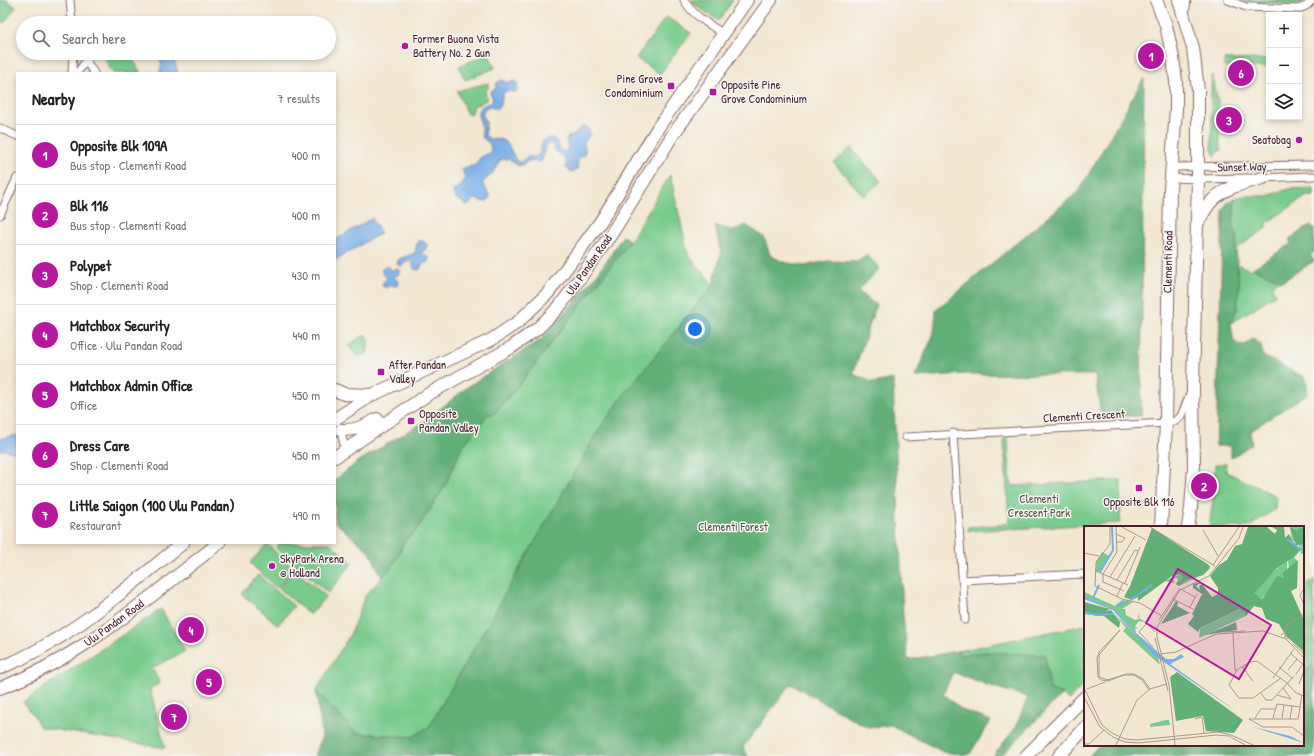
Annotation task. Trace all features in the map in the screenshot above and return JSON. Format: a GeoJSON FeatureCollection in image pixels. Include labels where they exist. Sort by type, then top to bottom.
{"type":"FeatureCollection","features":[{"type":"Feature","properties":{"kind":"main road","name":"Ulu Pandan Road"},"geometry":{"type":"LineString","coordinates":[[336,418],[372,395],[491,340],[518,322],[548,293],[601,221],[657,129],[747,0]]}},
{"type":"Feature","properties":{"kind":"main road","name":"Ulu Pandan Road"},"geometry":{"type":"LineString","coordinates":[[340,454],[427,395],[512,347],[538,328],[560,306],[612,233],[672,136],[771,0]]}},
{"type":"Feature","properties":{"kind":"main road","name":"Clementi Road"},"geometry":{"type":"LineString","coordinates":[[1156,0],[1166,25],[1176,81],[1176,109],[1171,173],[1167,302],[1166,423],[1161,526]]}},
{"type":"Feature","properties":{"kind":"main road"},"geometry":{"type":"LineString","coordinates":[[1179,0],[1193,48],[1198,90],[1198,173],[1193,387],[1194,467],[1188,526]]}},
{"type":"Feature","properties":{"kind":"main road"},"geometry":{"type":"LineString","coordinates":[[1196,224],[1210,202],[1223,192],[1235,186],[1263,178]]}},
{"type":"Feature","properties":{"kind":"main road"},"geometry":{"type":"LineString","coordinates":[[336,390],[344,394],[372,395]]}},
{"type":"Feature","properties":{"kind":"main road"},"geometry":{"type":"LineString","coordinates":[[341,430],[356,430],[366,426],[413,398],[422,394],[427,395]]}},
{"type":"Feature","properties":{"kind":"main road","name":"Ulu Pandan Road"},"geometry":{"type":"LineString","coordinates":[[0,668],[44,647],[70,631],[182,544]]}},
{"type":"Feature","properties":{"kind":"main road","name":"Ulu Pandan Road"},"geometry":{"type":"LineString","coordinates":[[0,688],[54,663],[92,639],[218,544]]}},
{"type":"Feature","properties":{"kind":"main road"},"geometry":{"type":"LineString","coordinates":[[1026,756],[1084,697]]}},
{"type":"Feature","properties":{"kind":"main road"},"geometry":{"type":"LineString","coordinates":[[1059,756],[1084,729]]}},
{"type":"Feature","properties":{"kind":"street"},"geometry":{"type":"LineString","coordinates":[[70,0],[71,16]]}},
{"type":"Feature","properties":{"kind":"street"},"geometry":{"type":"LineString","coordinates":[[684,0],[688,7],[708,24],[724,34]]}},
{"type":"Feature","properties":{"kind":"street"},"geometry":{"type":"LineString","coordinates":[[1185,19],[1187,0]]}},
{"type":"Feature","properties":{"kind":"street"},"geometry":{"type":"LineString","coordinates":[[1228,0],[1246,7],[1297,9],[1304,8],[1309,5],[1312,0]]}},
{"type":"Feature","properties":{"kind":"street"},"geometry":{"type":"LineString","coordinates":[[72,60],[72,72]]}},
{"type":"Feature","properties":{"kind":"street"},"geometry":{"type":"LineString","coordinates":[[78,72],[86,61],[93,72]]}},
{"type":"Feature","properties":{"kind":"street"},"geometry":{"type":"LineString","coordinates":[[0,128],[16,136]]}},
{"type":"Feature","properties":{"kind":"street","name":"Sunset Way"},"geometry":{"type":"LineString","coordinates":[[1171,173],[1198,173],[1314,165]]}},
{"type":"Feature","properties":{"kind":"street","name":"Sunset Way"},"geometry":{"type":"LineString","coordinates":[[1171,173],[1198,173],[1263,178],[1314,176]]}},
{"type":"Feature","properties":{"kind":"street"},"geometry":{"type":"LineString","coordinates":[[0,215],[16,180]]}},
{"type":"Feature","properties":{"kind":"street","name":"Clementi Crescent"},"geometry":{"type":"LineString","coordinates":[[906,437],[953,433],[1176,422],[1181,416],[1193,387]]}},
{"type":"Feature","properties":{"kind":"street"},"geometry":{"type":"LineString","coordinates":[[336,421],[341,430],[340,454]]}},
{"type":"Feature","properties":{"kind":"street"},"geometry":{"type":"LineString","coordinates":[[953,433],[965,620]]}},
{"type":"Feature","properties":{"kind":"street"},"geometry":{"type":"LineString","coordinates":[[962,580],[1084,574]]}},
{"type":"Feature","properties":{"kind":"green space"},"geometry":{"type":"Polygon","coordinates":[[[0,0],[6,0],[16,7],[4,23],[0,20],[0,0]]]}},
{"type":"Feature","properties":{"kind":"green space"},"geometry":{"type":"Polygon","coordinates":[[[691,0],[733,0],[719,21],[694,4],[691,0]]]}},
{"type":"Feature","properties":{"kind":"green space"},"geometry":{"type":"Polygon","coordinates":[[[1242,0],[1306,0],[1302,3],[1296,4],[1246,2],[1242,0]]]}},
{"type":"Feature","properties":{"kind":"green space"},"geometry":{"type":"Polygon","coordinates":[[[666,17],[691,33],[660,74],[636,58],[666,17]]]}},
{"type":"Feature","properties":{"kind":"green space"},"geometry":{"type":"Polygon","coordinates":[[[489,54],[495,68],[465,80],[459,66],[489,54]]]}},
{"type":"Feature","properties":{"kind":"green space"},"geometry":{"type":"Polygon","coordinates":[[[1266,59],[1266,67],[1224,67],[1224,60],[1266,59]]]}},
{"type":"Feature","properties":{"kind":"green space"},"geometry":{"type":"Polygon","coordinates":[[[105,60],[133,60],[140,72],[112,72],[105,60]]]}},
{"type":"Feature","properties":{"kind":"green space"},"geometry":{"type":"Polygon","coordinates":[[[1212,75],[1218,101],[1221,150],[1215,156],[1212,149],[1212,75]]]}},
{"type":"Feature","properties":{"kind":"green space"},"geometry":{"type":"Polygon","coordinates":[[[1144,78],[1141,416],[1101,416],[1095,375],[965,374],[915,377],[934,333],[936,310],[1079,191],[1144,78]]]}},
{"type":"Feature","properties":{"kind":"green space"},"geometry":{"type":"Polygon","coordinates":[[[488,83],[488,88],[485,92],[487,99],[480,104],[474,105],[472,113],[469,115],[466,113],[457,91],[488,83]]]}},
{"type":"Feature","properties":{"kind":"green space"},"geometry":{"type":"Polygon","coordinates":[[[851,148],[881,181],[864,196],[834,163],[851,148]]]}},
{"type":"Feature","properties":{"kind":"green space"},"geometry":{"type":"Polygon","coordinates":[[[670,175],[688,254],[713,285],[626,392],[597,433],[429,727],[413,737],[356,733],[316,691],[351,633],[365,596],[392,567],[405,540],[415,532],[445,486],[462,447],[488,414],[493,415],[522,381],[630,241],[670,175]]]}},
{"type":"Feature","properties":{"kind":"green space"},"geometry":{"type":"Polygon","coordinates":[[[1314,188],[1314,196],[1307,196],[1266,223],[1268,227],[1236,249],[1237,235],[1233,225],[1235,198],[1244,196],[1267,196],[1289,189],[1314,188]]]}},
{"type":"Feature","properties":{"kind":"green space"},"geometry":{"type":"Polygon","coordinates":[[[1235,198],[1233,225],[1237,235],[1236,249],[1239,285],[1237,309],[1231,323],[1234,342],[1243,346],[1253,339],[1261,345],[1263,356],[1306,378],[1308,393],[1250,431],[1252,444],[1231,458],[1231,446],[1216,446],[1223,211],[1227,203],[1235,198]]]}},
{"type":"Feature","properties":{"kind":"green space","name":"Clementi Forest"},"geometry":{"type":"Polygon","coordinates":[[[715,225],[733,231],[746,225],[764,237],[770,255],[783,262],[804,266],[827,261],[857,262],[867,255],[880,268],[858,291],[876,305],[853,374],[874,383],[893,379],[903,617],[908,660],[957,651],[960,655],[985,652],[1045,655],[1050,689],[1062,694],[1001,756],[994,756],[1016,727],[1028,697],[987,685],[953,672],[943,694],[962,710],[991,721],[969,755],[943,752],[891,725],[869,728],[791,684],[743,747],[748,756],[315,756],[322,736],[316,691],[356,733],[412,737],[429,727],[597,433],[626,392],[713,285],[721,253],[715,225]]]}},
{"type":"Feature","properties":{"kind":"green space"},"geometry":{"type":"Polygon","coordinates":[[[1311,225],[1314,229],[1314,252],[1310,255],[1314,261],[1283,281],[1253,268],[1291,244],[1289,239],[1311,225]]]}},
{"type":"Feature","properties":{"kind":"green space"},"geometry":{"type":"Polygon","coordinates":[[[623,236],[630,241],[522,381],[493,415],[488,414],[462,447],[445,486],[415,532],[405,540],[392,567],[382,578],[370,552],[336,523],[336,479],[359,461],[425,421],[470,385],[542,339],[599,272],[623,236]]]}},
{"type":"Feature","properties":{"kind":"green space"},"geometry":{"type":"Polygon","coordinates":[[[1237,264],[1250,270],[1253,268],[1281,280],[1271,286],[1276,294],[1231,323],[1237,309],[1239,285],[1237,264]]]}},
{"type":"Feature","properties":{"kind":"green space"},"geometry":{"type":"Polygon","coordinates":[[[367,335],[369,339],[367,353],[359,357],[348,346],[361,337],[367,335]]]}},
{"type":"Feature","properties":{"kind":"green space","name":"Clementi Crescent Park"},"geometry":{"type":"Polygon","coordinates":[[[1008,438],[1010,479],[1013,486],[1121,480],[1120,523],[968,531],[968,527],[1009,523],[1004,439],[1008,438]]]}},
{"type":"Feature","properties":{"kind":"green space"},"geometry":{"type":"Polygon","coordinates":[[[1215,464],[1226,464],[1226,472],[1276,496],[1275,509],[1250,526],[1209,526],[1214,492],[1215,464]]]}},
{"type":"Feature","properties":{"kind":"green space","name":"SkyPark Arena @ Holland"},"geometry":{"type":"Polygon","coordinates":[[[267,544],[294,569],[277,588],[250,563],[267,544]]]}},
{"type":"Feature","properties":{"kind":"green space"},"geometry":{"type":"Polygon","coordinates":[[[279,544],[331,544],[353,563],[328,593],[276,548],[279,544]]]}},
{"type":"Feature","properties":{"kind":"green space"},"geometry":{"type":"Polygon","coordinates":[[[295,570],[326,596],[310,615],[279,588],[295,570]]]}},
{"type":"Feature","properties":{"kind":"green space"},"geometry":{"type":"Polygon","coordinates":[[[258,575],[294,606],[278,625],[242,594],[258,575]]]}},
{"type":"Feature","properties":{"kind":"green space"},"geometry":{"type":"Polygon","coordinates":[[[1314,580],[1314,664],[1304,673],[1304,592],[1309,590],[1307,585],[1314,580]]]}},
{"type":"Feature","properties":{"kind":"green space"},"geometry":{"type":"Polygon","coordinates":[[[161,609],[185,651],[152,668],[160,683],[150,689],[165,748],[40,727],[34,716],[23,702],[161,609]]]}},
{"type":"Feature","properties":{"kind":"green space"},"geometry":{"type":"Polygon","coordinates":[[[1084,625],[1084,684],[1069,700],[1062,694],[1050,689],[985,652],[960,655],[957,651],[1084,625]]]}},
{"type":"Feature","properties":{"kind":"green space"},"geometry":{"type":"Polygon","coordinates":[[[1314,664],[1314,756],[1089,756],[1098,746],[1304,746],[1304,673],[1314,664]]]}},
{"type":"Feature","properties":{"kind":"water"},"geometry":{"type":"Polygon","coordinates":[[[160,60],[174,60],[178,72],[160,72],[162,65],[160,60]]]}},
{"type":"Feature","properties":{"kind":"water"},"geometry":{"type":"Polygon","coordinates":[[[501,80],[508,83],[514,81],[517,83],[518,90],[516,92],[504,92],[499,107],[486,108],[484,110],[482,114],[486,123],[486,137],[505,142],[518,162],[521,162],[527,156],[535,157],[539,155],[542,142],[549,138],[555,140],[561,151],[565,152],[568,148],[566,142],[568,137],[575,135],[581,127],[588,127],[590,134],[584,143],[584,155],[578,160],[577,170],[571,172],[566,168],[564,157],[557,152],[550,143],[547,145],[542,161],[540,162],[529,161],[518,166],[509,159],[499,161],[493,173],[483,182],[483,185],[490,196],[489,199],[484,202],[475,199],[469,205],[466,205],[455,197],[453,191],[463,183],[465,179],[462,169],[474,166],[481,157],[491,151],[490,144],[482,137],[482,127],[478,112],[481,107],[492,102],[493,99],[490,92],[496,88],[496,84],[501,80]]]}},
{"type":"Feature","properties":{"kind":"water"},"geometry":{"type":"Polygon","coordinates":[[[372,218],[381,233],[336,259],[336,239],[372,218]]]}},
{"type":"Feature","properties":{"kind":"water"},"geometry":{"type":"Polygon","coordinates":[[[419,241],[427,244],[427,247],[421,254],[429,257],[428,262],[422,264],[418,270],[414,269],[412,261],[410,260],[401,266],[398,265],[397,263],[399,259],[415,253],[417,243],[419,241]]]}},
{"type":"Feature","properties":{"kind":"water"},"geometry":{"type":"Polygon","coordinates":[[[386,266],[392,271],[396,268],[400,271],[398,275],[394,276],[399,282],[397,286],[391,285],[387,288],[382,286],[383,282],[387,278],[382,273],[382,268],[386,266]]]}},
{"type":"Feature","properties":{"kind":"water"},"geometry":{"type":"Polygon","coordinates":[[[16,435],[16,452],[0,450],[0,439],[16,435]]]}},
{"type":"Feature","properties":{"kind":"place","name":"Former Buona Vista Battery No. 2 Gun"},"geometry":{"type":"Point","coordinates":[405,46]}},
{"type":"Feature","properties":{"kind":"place","name":"Opposite Blk 109A"},"geometry":{"type":"Point","coordinates":[1151,56]}},
{"type":"Feature","properties":{"kind":"place","name":"Dress Care"},"geometry":{"type":"Point","coordinates":[1241,73]}},
{"type":"Feature","properties":{"kind":"place","name":"Pine Grove Condominium"},"geometry":{"type":"Point","coordinates":[671,86]}},
{"type":"Feature","properties":{"kind":"place","name":"Opposite Pine Grove Condominium"},"geometry":{"type":"Point","coordinates":[713,92]}},
{"type":"Feature","properties":{"kind":"place","name":"Polypet"},"geometry":{"type":"Point","coordinates":[1229,120]}},
{"type":"Feature","properties":{"kind":"place","name":"Seatobag"},"geometry":{"type":"Point","coordinates":[1299,140]}},
{"type":"Feature","properties":{"kind":"place","name":"After Pandan Valley"},"geometry":{"type":"Point","coordinates":[381,372]}},
{"type":"Feature","properties":{"kind":"place","name":"Opposite Pandan Valley"},"geometry":{"type":"Point","coordinates":[411,421]}},
{"type":"Feature","properties":{"kind":"place","name":"Blk 116"},"geometry":{"type":"Point","coordinates":[1204,486]}},
{"type":"Feature","properties":{"kind":"place","name":"Opposite Blk 116"},"geometry":{"type":"Point","coordinates":[1139,488]}},
{"type":"Feature","properties":{"kind":"place","name":"SkyPark Arena @ Holland"},"geometry":{"type":"Point","coordinates":[272,566]}},
{"type":"Feature","properties":{"kind":"place","name":"Matchbox Security"},"geometry":{"type":"Point","coordinates":[191,630]}},
{"type":"Feature","properties":{"kind":"place","name":"Matchbox Admin Office"},"geometry":{"type":"Point","coordinates":[209,682]}},
{"type":"Feature","properties":{"kind":"place","name":"Little Saigon (100 Ulu Pandan)"},"geometry":{"type":"Point","coordinates":[174,717]}}]}
